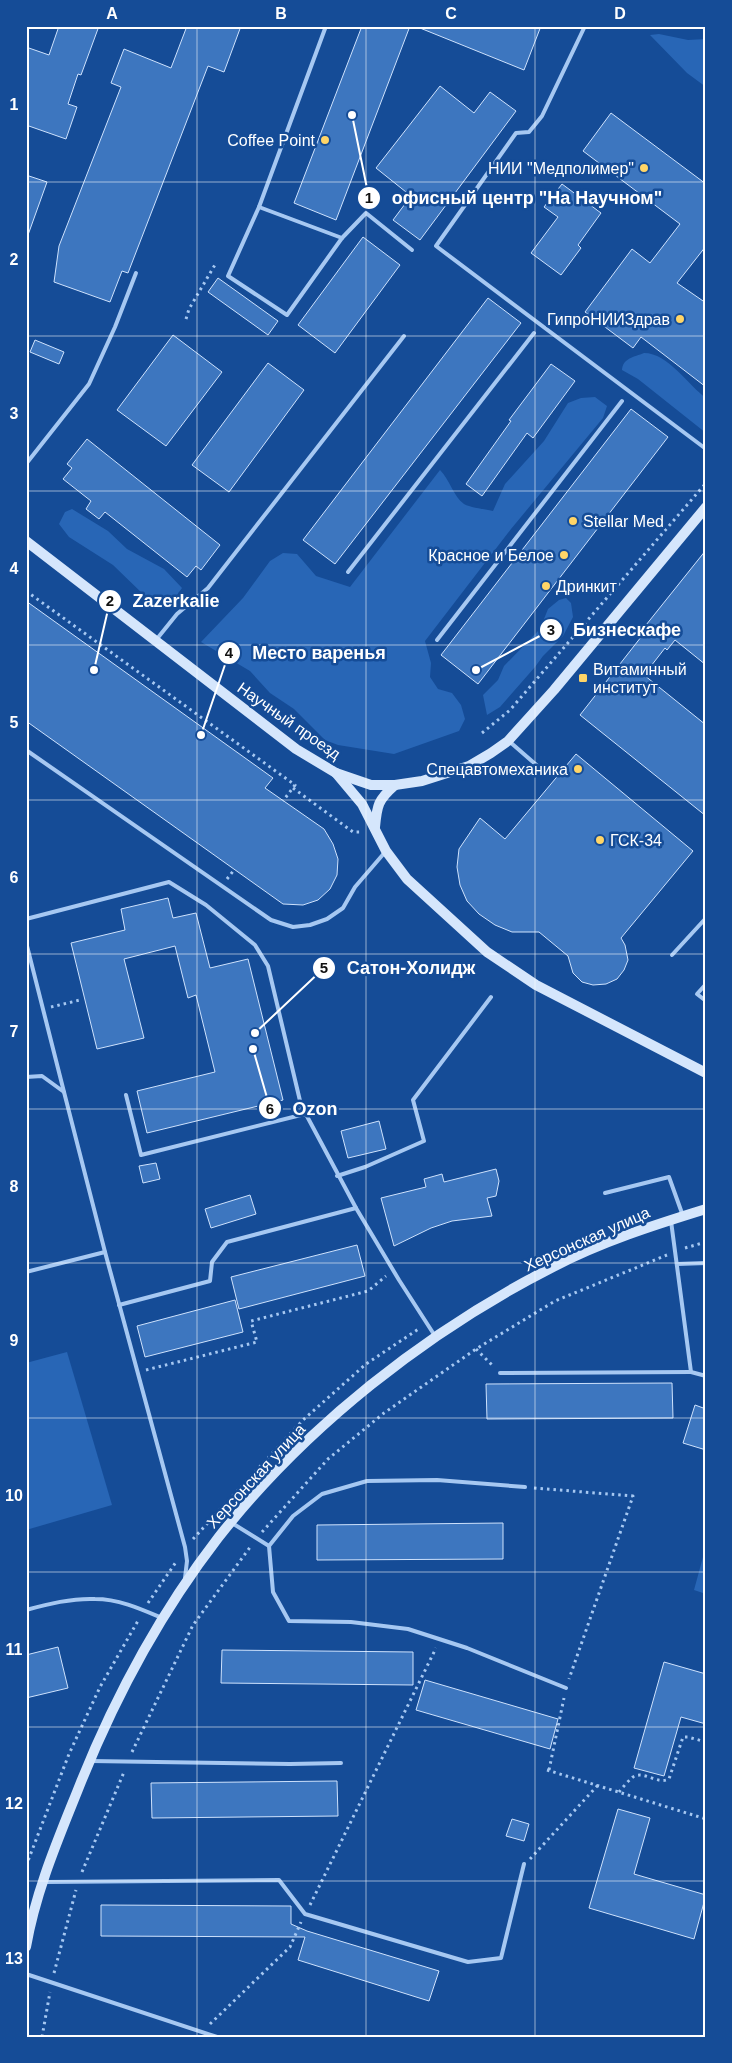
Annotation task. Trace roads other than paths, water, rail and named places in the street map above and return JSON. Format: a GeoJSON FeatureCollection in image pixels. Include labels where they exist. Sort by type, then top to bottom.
{"type":"FeatureCollection","features":[{"type":"Feature","properties":{"kind":"street","name":"Научный проезд"},"geometry":{"type":"LineString","coordinates":[[26,541],[296,749],[336,773],[371,785],[396,785],[422,781],[461,769],[508,741],[554,690],[706,507]]}},
{"type":"Feature","properties":{"kind":"street"},"geometry":{"type":"LineString","coordinates":[[336,773],[362,804],[386,851],[407,879],[487,952],[536,985],[706,1073]]}},
{"type":"Feature","properties":{"kind":"street"},"geometry":{"type":"LineString","coordinates":[[376,830],[377,806],[385,794],[396,785]]}},
{"type":"Feature","properties":{"kind":"street","name":"Херсонская улица"},"geometry":{"type":"LineString","coordinates":[[27,1942],[42,1882],[90,1761],[121,1694],[162,1618],[184,1585],[231,1522],[268,1481],[321,1428],[372,1384],[436,1337],[492,1301],[553,1266],[671,1219],[706,1209]]}},
{"type":"Feature","properties":{"kind":"lane"},"geometry":{"type":"LineString","coordinates":[[326,26],[259,207],[228,276],[287,316],[342,238],[366,213],[412,250]]}},
{"type":"Feature","properties":{"kind":"lane"},"geometry":{"type":"LineString","coordinates":[[585,26],[542,116],[529,132],[516,134],[436,246],[706,449]]}},
{"type":"Feature","properties":{"kind":"lane"},"geometry":{"type":"LineString","coordinates":[[259,207],[342,238]]}},
{"type":"Feature","properties":{"kind":"lane"},"geometry":{"type":"LineString","coordinates":[[26,464],[89,384],[115,327],[136,273]]}},
{"type":"Feature","properties":{"kind":"lane"},"geometry":{"type":"LineString","coordinates":[[348,572],[534,333]]}},
{"type":"Feature","properties":{"kind":"lane"},"geometry":{"type":"LineString","coordinates":[[156,640],[177,614],[208,588],[404,336]]}},
{"type":"Feature","properties":{"kind":"lane"},"geometry":{"type":"LineString","coordinates":[[437,640],[622,402]]}},
{"type":"Feature","properties":{"kind":"lane"},"geometry":{"type":"LineString","coordinates":[[508,741],[541,769]]}},
{"type":"Feature","properties":{"kind":"lane"},"geometry":{"type":"LineString","coordinates":[[26,750],[271,920],[293,927],[310,925],[327,919],[343,908],[355,886],[386,851]]}},
{"type":"Feature","properties":{"kind":"lane"},"geometry":{"type":"LineString","coordinates":[[26,919],[169,882],[206,905],[255,945],[268,966],[296,1087],[305,1114],[337,1176],[393,1271],[436,1337]]}},
{"type":"Feature","properties":{"kind":"lane"},"geometry":{"type":"LineString","coordinates":[[672,955],[706,918]]}},
{"type":"Feature","properties":{"kind":"lane"},"geometry":{"type":"LineString","coordinates":[[26,942],[105,1252],[186,1548],[188,1561],[184,1585]]}},
{"type":"Feature","properties":{"kind":"lane"},"geometry":{"type":"LineString","coordinates":[[706,984],[697,994],[706,1001]]}},
{"type":"Feature","properties":{"kind":"lane"},"geometry":{"type":"LineString","coordinates":[[337,1176],[365,1167],[424,1141],[414,1100],[491,997]]}},
{"type":"Feature","properties":{"kind":"lane"},"geometry":{"type":"LineString","coordinates":[[26,1077],[42,1076],[64,1092]]}},
{"type":"Feature","properties":{"kind":"lane"},"geometry":{"type":"LineString","coordinates":[[126,1095],[140,1155],[305,1114]]}},
{"type":"Feature","properties":{"kind":"lane"},"geometry":{"type":"LineString","coordinates":[[605,1193],[669,1177],[683,1216]]}},
{"type":"Feature","properties":{"kind":"lane"},"geometry":{"type":"LineString","coordinates":[[119,1305],[210,1280],[212,1262],[227,1242],[356,1208]]}},
{"type":"Feature","properties":{"kind":"lane"},"geometry":{"type":"LineString","coordinates":[[671,1219],[691,1372]]}},
{"type":"Feature","properties":{"kind":"lane"},"geometry":{"type":"LineString","coordinates":[[26,1272],[105,1252]]}},
{"type":"Feature","properties":{"kind":"lane"},"geometry":{"type":"LineString","coordinates":[[677,1264],[706,1263]]}},
{"type":"Feature","properties":{"kind":"lane"},"geometry":{"type":"LineString","coordinates":[[500,1373],[691,1372],[706,1376]]}},
{"type":"Feature","properties":{"kind":"lane"},"geometry":{"type":"LineString","coordinates":[[525,1487],[437,1480],[367,1481],[322,1494],[293,1516],[268,1546],[273,1592],[289,1621],[351,1622],[408,1628],[566,1688]]}},
{"type":"Feature","properties":{"kind":"lane"},"geometry":{"type":"LineString","coordinates":[[231,1522],[268,1546]]}},
{"type":"Feature","properties":{"kind":"lane"},"geometry":{"type":"LineString","coordinates":[[26,1610],[52,1603],[96,1599],[127,1604],[162,1618]]}},
{"type":"Feature","properties":{"kind":"lane"},"geometry":{"type":"LineString","coordinates":[[90,1761],[341,1763]]}},
{"type":"Feature","properties":{"kind":"lane"},"geometry":{"type":"LineString","coordinates":[[42,1882],[279,1880],[305,1914],[468,1962],[501,1958],[524,1864]]}},
{"type":"Feature","properties":{"kind":"lane"},"geometry":{"type":"LineString","coordinates":[[26,1974],[217,2037]]}},
{"type":"Feature","properties":{"kind":"place","name":"офисный центр \"На Научном\""},"geometry":{"type":"Point","coordinates":[352,115]}},
{"type":"Feature","properties":{"kind":"place","name":"Coffee Point"},"geometry":{"type":"Point","coordinates":[325,140]}},
{"type":"Feature","properties":{"kind":"place","name":"НИИ \"Медполимер\""},"geometry":{"type":"Point","coordinates":[644,168]}},
{"type":"Feature","properties":{"kind":"place","name":"ГипроНИИЗдрав"},"geometry":{"type":"Point","coordinates":[680,319]}},
{"type":"Feature","properties":{"kind":"place","name":"Stellar Med"},"geometry":{"type":"Point","coordinates":[573,521]}},
{"type":"Feature","properties":{"kind":"place","name":"Красное и Белое"},"geometry":{"type":"Point","coordinates":[564,555]}},
{"type":"Feature","properties":{"kind":"place","name":"Дринкит"},"geometry":{"type":"Point","coordinates":[546,586]}},
{"type":"Feature","properties":{"kind":"place","name":"Zazerkalie"},"geometry":{"type":"Point","coordinates":[94,670]}},
{"type":"Feature","properties":{"kind":"place","name":"Бизнескафе"},"geometry":{"type":"Point","coordinates":[476,670]}},
{"type":"Feature","properties":{"kind":"place","name":"Витаминный институт"},"geometry":{"type":"Point","coordinates":[583,678]}},
{"type":"Feature","properties":{"kind":"place","name":"Место варенья"},"geometry":{"type":"Point","coordinates":[201,735]}},
{"type":"Feature","properties":{"kind":"place","name":"Спецавтомеханика"},"geometry":{"type":"Point","coordinates":[578,769]}},
{"type":"Feature","properties":{"kind":"place","name":"ГСК-34"},"geometry":{"type":"Point","coordinates":[600,840]}},
{"type":"Feature","properties":{"kind":"place","name":"Сатон-Холидж"},"geometry":{"type":"Point","coordinates":[255,1033]}},
{"type":"Feature","properties":{"kind":"place","name":"Ozon"},"geometry":{"type":"Point","coordinates":[253,1049]}}]}
